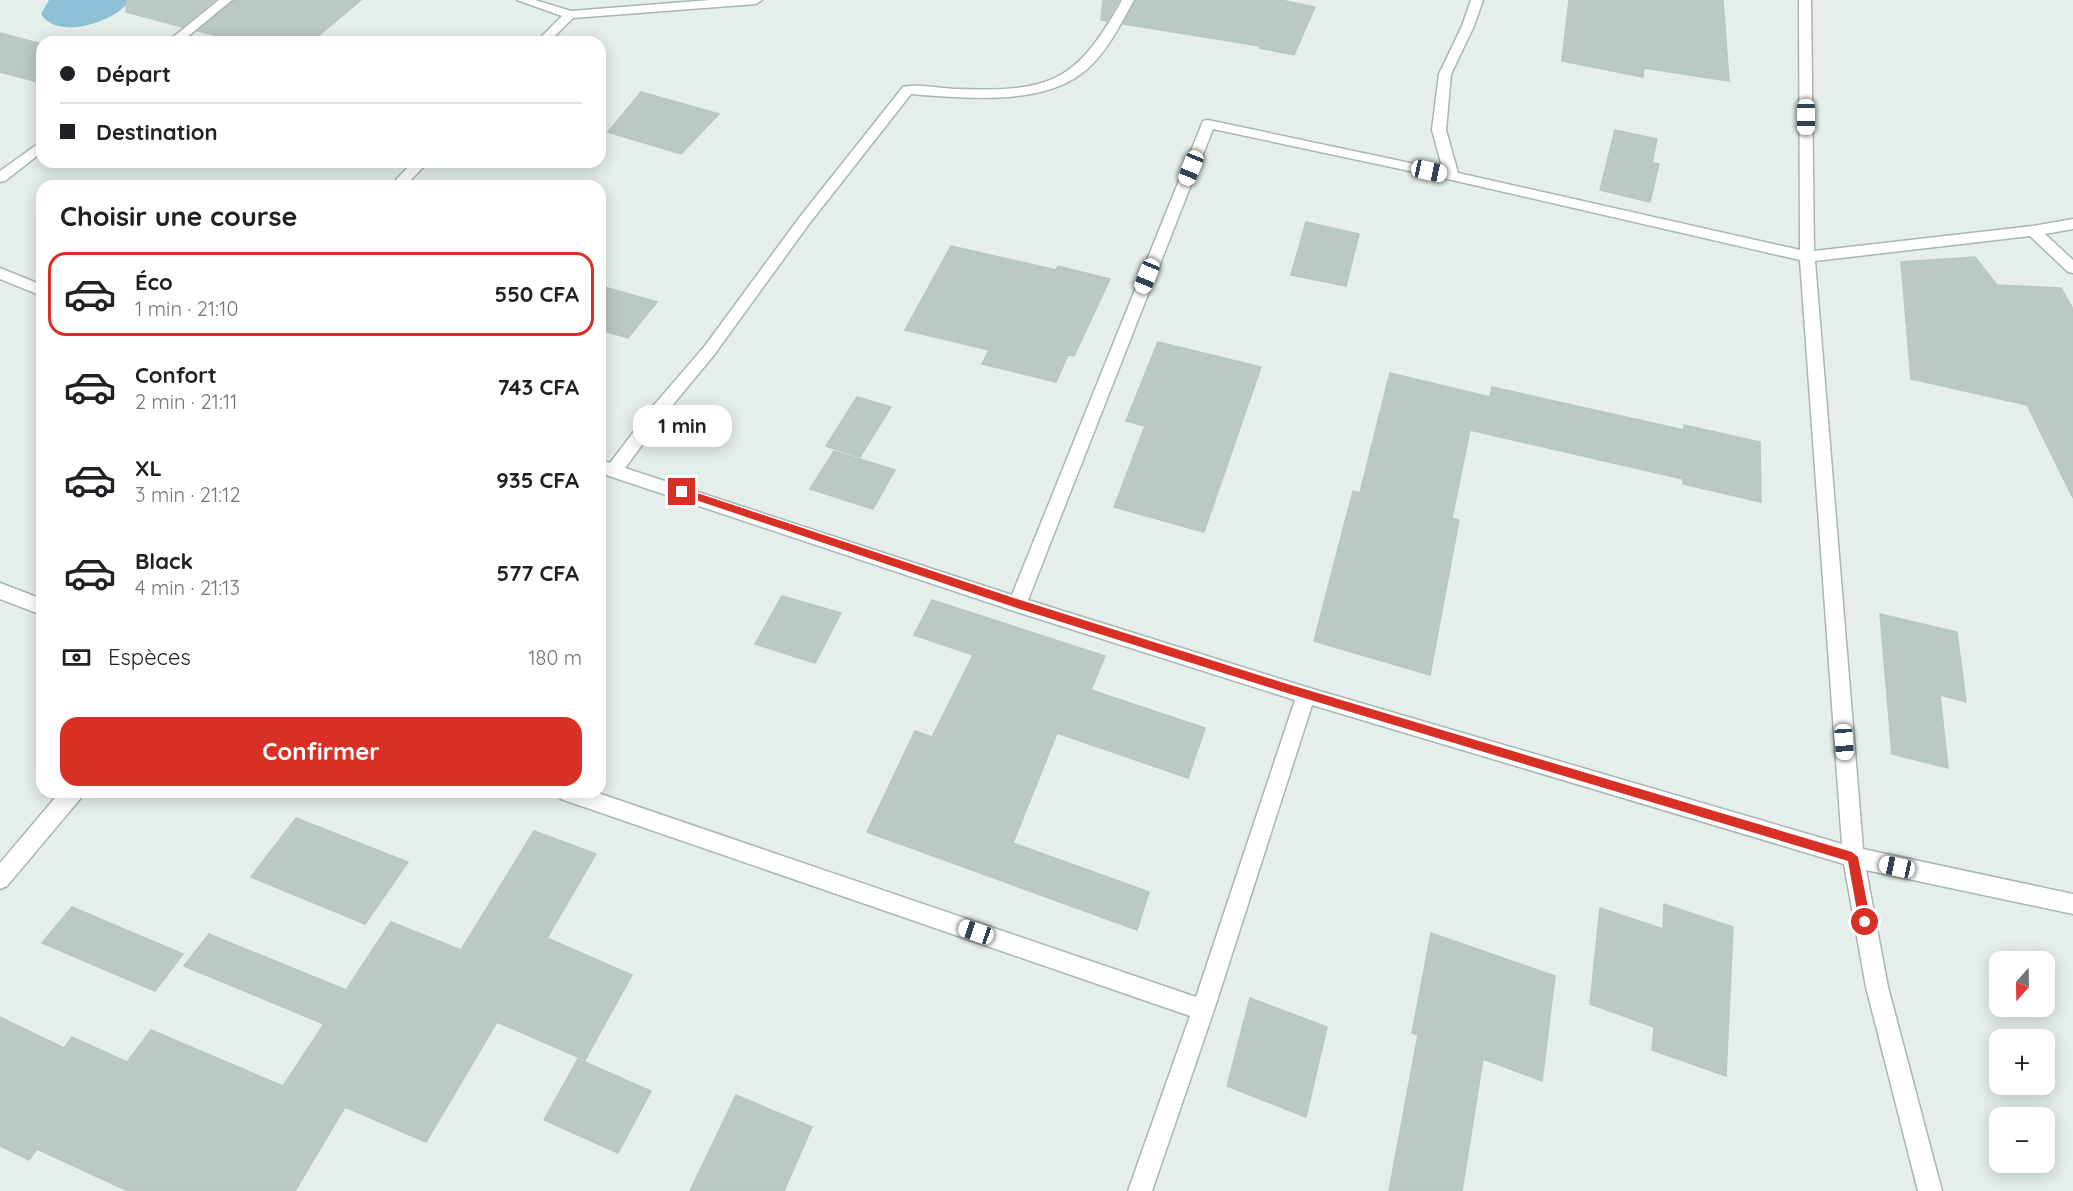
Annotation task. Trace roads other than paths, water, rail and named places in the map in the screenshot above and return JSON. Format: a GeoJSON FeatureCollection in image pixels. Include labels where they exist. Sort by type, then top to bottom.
{"type":"FeatureCollection","features":[{"type":"Feature","properties":{"kind":"street"},"geometry":{"type":"LineString","coordinates":[[181,36],[226,0]]}},
{"type":"Feature","properties":{"kind":"street"},"geometry":{"type":"LineString","coordinates":[[523,0],[570,15],[756,0]]}},
{"type":"Feature","properties":{"kind":"street"},"geometry":{"type":"LineString","coordinates":[[1128,0],[1103,43],[1088,62],[1060,83],[1016,91],[941,93],[908,90],[804,221],[709,351],[607,468],[1017,603],[1306,694],[1852,857],[2073,904]]}},
{"type":"Feature","properties":{"kind":"street"},"geometry":{"type":"LineString","coordinates":[[1452,176],[1439,130],[1445,74],[1468,26],[1477,0]]}},
{"type":"Feature","properties":{"kind":"street"},"geometry":{"type":"LineString","coordinates":[[1805,0],[1807,257],[1852,857],[1877,987],[1930,1191]]}},
{"type":"Feature","properties":{"kind":"street"},"geometry":{"type":"LineString","coordinates":[[548,36],[570,15]]}},
{"type":"Feature","properties":{"kind":"street"},"geometry":{"type":"LineString","coordinates":[[1017,603],[1208,124],[1452,176],[1807,257],[2033,231],[2073,224]]}},
{"type":"Feature","properties":{"kind":"street"},"geometry":{"type":"LineString","coordinates":[[0,178],[36,150]]}},
{"type":"Feature","properties":{"kind":"street"},"geometry":{"type":"LineString","coordinates":[[403,180],[415,168]]}},
{"type":"Feature","properties":{"kind":"street"},"geometry":{"type":"LineString","coordinates":[[2033,231],[2073,268]]}},
{"type":"Feature","properties":{"kind":"street"},"geometry":{"type":"LineString","coordinates":[[0,273],[36,288]]}},
{"type":"Feature","properties":{"kind":"street"},"geometry":{"type":"LineString","coordinates":[[0,591],[36,605]]}},
{"type":"Feature","properties":{"kind":"street"},"geometry":{"type":"LineString","coordinates":[[1140,1191],[1203,1010],[1306,694]]}},
{"type":"Feature","properties":{"kind":"street"},"geometry":{"type":"LineString","coordinates":[[0,879],[68,798]]}},
{"type":"Feature","properties":{"kind":"street"},"geometry":{"type":"LineString","coordinates":[[585,798],[1203,1010]]}},
{"type":"Feature","properties":{"kind":"water"},"geometry":{"type":"Polygon","coordinates":[[[49,0],[130,0],[123,8],[100,21],[72,27],[49,22],[41,14],[49,0]]]}}]}
